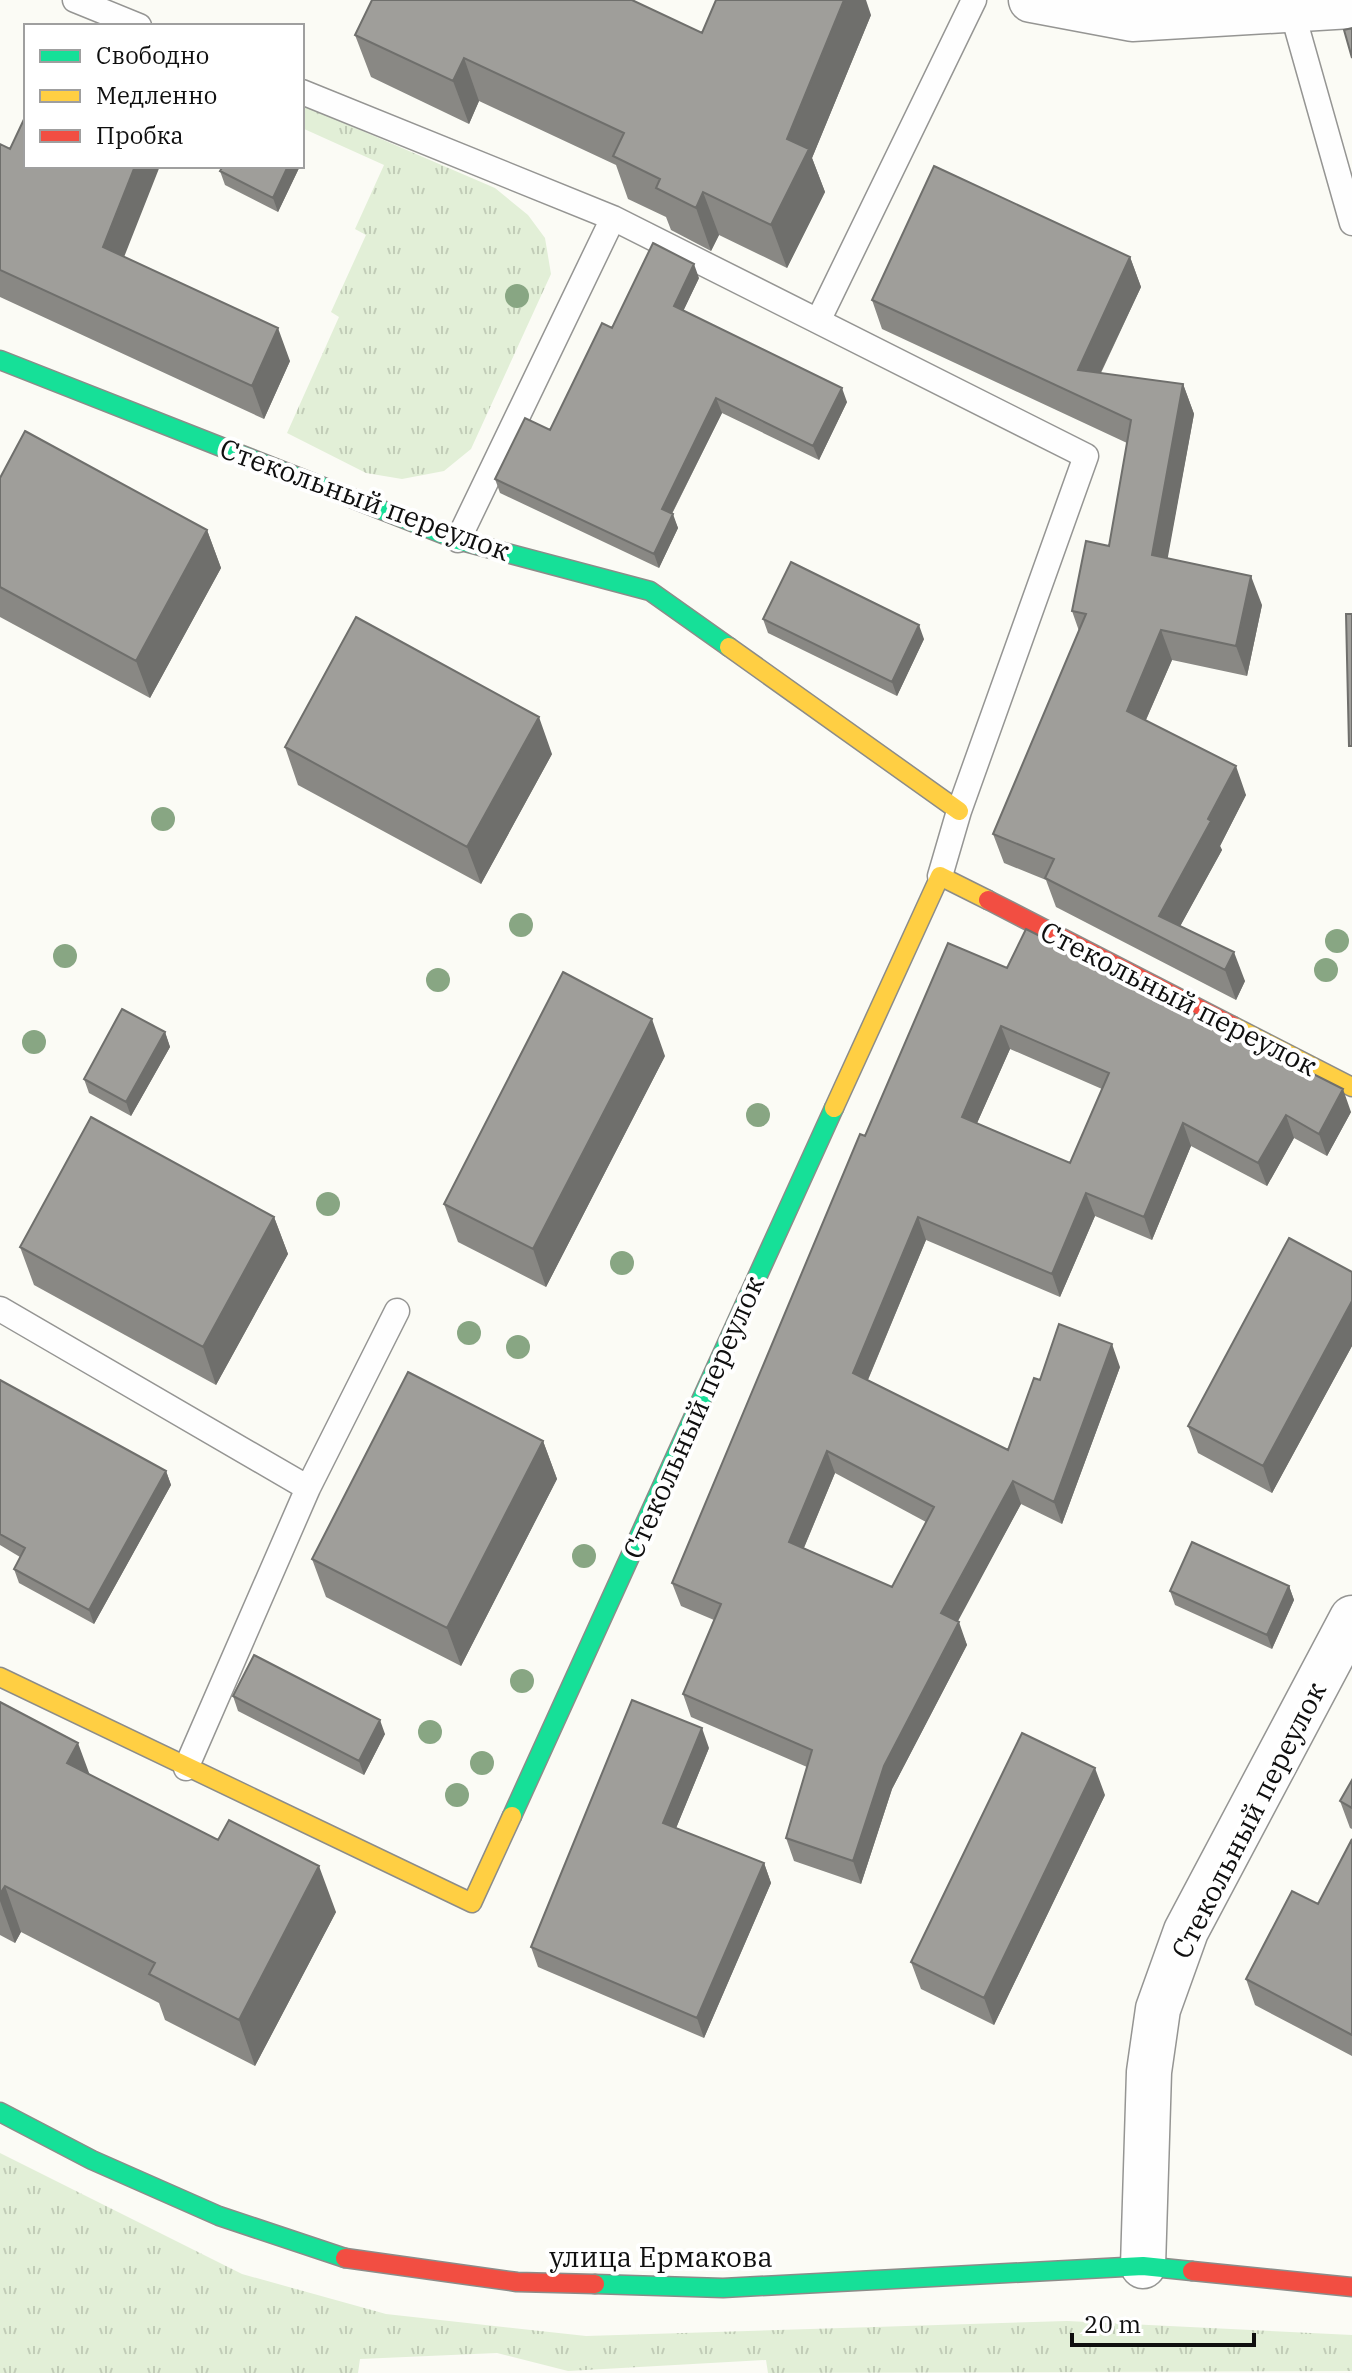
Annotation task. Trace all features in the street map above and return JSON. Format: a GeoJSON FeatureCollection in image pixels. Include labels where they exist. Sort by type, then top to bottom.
{"type":"FeatureCollection","features":[{"type":"Feature","properties":{"kind":"street"},"geometry":{"type":"LineString","coordinates":[[1031,0],[1132,19],[1352,6]]}},
{"type":"Feature","properties":{"kind":"street","name":"Стекольный переулок"},"geometry":{"type":"LineString","coordinates":[[0,360],[458,540],[650,591],[959,811]]}},
{"type":"Feature","properties":{"kind":"street","name":"Стекольный переулок"},"geometry":{"type":"LineString","coordinates":[[0,1677],[472,1903],[940,876],[1352,1087]]}},
{"type":"Feature","properties":{"kind":"street","name":"Стекольный переулок"},"geometry":{"type":"LineString","coordinates":[[1143,2266],[1149,2072],[1158,2009],[1186,1931],[1352,1618]]}},
{"type":"Feature","properties":{"kind":"street","name":"улица Ермакова"},"geometry":{"type":"LineString","coordinates":[[0,2112],[106,2167],[219,2216],[346,2258],[517,2282],[723,2288],[1143,2266],[1352,2287]]}},
{"type":"Feature","properties":{"kind":"lane"},"geometry":{"type":"LineString","coordinates":[[75,0],[134,24]]}},
{"type":"Feature","properties":{"kind":"lane"},"geometry":{"type":"LineString","coordinates":[[818,321],[974,0]]}},
{"type":"Feature","properties":{"kind":"lane"},"geometry":{"type":"LineString","coordinates":[[1292,11],[1352,223]]}},
{"type":"Feature","properties":{"kind":"lane"},"geometry":{"type":"LineString","coordinates":[[304,93],[613,218],[1086,456],[959,811],[940,876]]}},
{"type":"Feature","properties":{"kind":"lane"},"geometry":{"type":"LineString","coordinates":[[458,540],[613,218]]}},
{"type":"Feature","properties":{"kind":"lane"},"geometry":{"type":"LineString","coordinates":[[0,1309],[308,1488]]}},
{"type":"Feature","properties":{"kind":"lane"},"geometry":{"type":"LineString","coordinates":[[186,1768],[308,1488],[397,1311]]}},
{"type":"Feature","properties":{"kind":"green space"},"geometry":{"type":"Polygon","coordinates":[[[304,106],[495,188],[528,215],[545,238],[551,274],[471,449],[444,471],[402,479],[366,473],[287,433],[339,317],[331,312],[366,235],[355,229],[384,165],[304,129],[304,106]]]}},
{"type":"Feature","properties":{"kind":"green space"},"geometry":{"type":"Polygon","coordinates":[[[0,2153],[242,2274],[386,2314],[586,2336],[1067,2321],[1352,2335],[1352,2371],[768,2373],[766,2360],[568,2371],[497,2353],[360,2359],[358,2373],[0,2373],[0,2153]]]}},
{"type":"Feature","properties":{"kind":"building"},"geometry":{"type":"Polygon","coordinates":[[[372,0],[632,0],[702,33],[716,0],[844,0],[787,139],[809,149],[771,225],[703,192],[696,208],[656,188],[660,179],[613,156],[624,133],[464,58],[453,81],[355,35],[372,0]]]}},
{"type":"Feature","properties":{"kind":"building"},"geometry":{"type":"Polygon","coordinates":[[[1352,28],[1352,58],[1344,30],[1352,28]]]}},
{"type":"Feature","properties":{"kind":"building"},"geometry":{"type":"Polygon","coordinates":[[[24,119],[24,168],[134,168],[103,247],[278,328],[252,386],[0,270],[0,144],[10,149],[24,119]]]}},
{"type":"Feature","properties":{"kind":"building"},"geometry":{"type":"Polygon","coordinates":[[[934,166],[1130,257],[1078,370],[1183,384],[1152,555],[1251,576],[1236,646],[1161,630],[1127,711],[1236,766],[1208,819],[1211,821],[1159,916],[1234,952],[1225,970],[1045,878],[1054,859],[993,834],[1086,614],[1072,611],[1086,541],[1109,546],[1131,420],[872,300],[934,166]]]}},
{"type":"Feature","properties":{"kind":"building"},"geometry":{"type":"Polygon","coordinates":[[[222,168],[287,168],[273,198],[220,171],[222,168]]]}},
{"type":"Feature","properties":{"kind":"building"},"geometry":{"type":"Polygon","coordinates":[[[653,243],[694,264],[674,306],[842,388],[813,446],[716,398],[662,509],[673,514],[654,554],[495,479],[525,418],[550,430],[602,323],[612,328],[653,243]]]}},
{"type":"Feature","properties":{"kind":"building"},"geometry":{"type":"Polygon","coordinates":[[[25,431],[207,530],[136,661],[0,587],[0,478],[25,431]]]}},
{"type":"Feature","properties":{"kind":"building"},"geometry":{"type":"Polygon","coordinates":[[[791,562],[919,625],[892,682],[763,619],[791,562]]]}},
{"type":"Feature","properties":{"kind":"building"},"geometry":{"type":"Polygon","coordinates":[[[1346,614],[1352,614],[1352,746],[1349,746],[1346,614]]]}},
{"type":"Feature","properties":{"kind":"building"},"geometry":{"type":"Polygon","coordinates":[[[356,617],[539,717],[467,847],[285,747],[356,617]]]}},
{"type":"Feature","properties":{"kind":"building"},"geometry":{"type":"Polygon","coordinates":[[[1026,929],[1343,1089],[1319,1134],[1286,1115],[1258,1163],[1183,1123],[1144,1217],[1086,1193],[1052,1274],[918,1217],[853,1373],[1008,1450],[1034,1378],[1040,1380],[1059,1324],[1112,1344],[1054,1502],[1013,1481],[941,1613],[959,1622],[884,1766],[853,1861],[786,1838],[812,1750],[683,1694],[721,1604],[672,1583],[860,1134],[865,1136],[948,943],[1007,968],[1026,929]],[[1001,1026],[962,1117],[1070,1163],[1109,1073],[1001,1026]],[[827,1451],[789,1542],[892,1587],[934,1507],[827,1451]]]}},
{"type":"Feature","properties":{"kind":"building"},"geometry":{"type":"Polygon","coordinates":[[[563,972],[652,1019],[533,1249],[444,1204],[563,972]]]}},
{"type":"Feature","properties":{"kind":"building"},"geometry":{"type":"Polygon","coordinates":[[[122,1009],[165,1032],[126,1102],[84,1079],[122,1009]]]}},
{"type":"Feature","properties":{"kind":"building"},"geometry":{"type":"Polygon","coordinates":[[[91,1117],[274,1217],[203,1347],[20,1247],[91,1117]]]}},
{"type":"Feature","properties":{"kind":"building"},"geometry":{"type":"Polygon","coordinates":[[[1289,1238],[1352,1272],[1352,1301],[1263,1466],[1188,1426],[1289,1238]]]}},
{"type":"Feature","properties":{"kind":"building"},"geometry":{"type":"Polygon","coordinates":[[[408,1372],[543,1441],[447,1628],[312,1559],[408,1372]]]}},
{"type":"Feature","properties":{"kind":"building"},"geometry":{"type":"Polygon","coordinates":[[[0,1380],[166,1471],[89,1610],[14,1569],[25,1548],[0,1534],[0,1380]]]}},
{"type":"Feature","properties":{"kind":"building"},"geometry":{"type":"Polygon","coordinates":[[[1192,1542],[1289,1586],[1267,1635],[1170,1591],[1192,1542]]]}},
{"type":"Feature","properties":{"kind":"building"},"geometry":{"type":"Polygon","coordinates":[[[254,1655],[380,1720],[359,1761],[233,1696],[254,1655]]]}},
{"type":"Feature","properties":{"kind":"building"},"geometry":{"type":"Polygon","coordinates":[[[632,1700],[702,1728],[663,1823],[764,1863],[697,2018],[531,1947],[632,1700]]]}},
{"type":"Feature","properties":{"kind":"building"},"geometry":{"type":"Polygon","coordinates":[[[0,1702],[78,1743],[67,1763],[218,1840],[229,1820],[319,1866],[239,2020],[149,1974],[155,1963],[5,1886],[0,1894],[0,1702]]]}},
{"type":"Feature","properties":{"kind":"building"},"geometry":{"type":"Polygon","coordinates":[[[1022,1733],[1095,1768],[984,1998],[911,1962],[1022,1733]]]}},
{"type":"Feature","properties":{"kind":"building"},"geometry":{"type":"Polygon","coordinates":[[[1352,1780],[1352,1808],[1340,1801],[1352,1780]]]}},
{"type":"Feature","properties":{"kind":"building"},"geometry":{"type":"Polygon","coordinates":[[[1352,1839],[1352,2035],[1246,1979],[1292,1891],[1318,1904],[1352,1839]]]}},
{"type":"Feature","properties":{"kind":"traffic: fast"},"geometry":{"type":"LineString","coordinates":[[0,360],[458,540],[650,591],[729,647]]}},
{"type":"Feature","properties":{"kind":"traffic: fast"},"geometry":{"type":"LineString","coordinates":[[512,1816],[834,1108]]}},
{"type":"Feature","properties":{"kind":"traffic: fast"},"geometry":{"type":"LineString","coordinates":[[0,2112],[92,2160],[219,2216],[345,2258]]}},
{"type":"Feature","properties":{"kind":"traffic: fast"},"geometry":{"type":"LineString","coordinates":[[595,2284],[723,2288],[1143,2266],[1192,2271]]}},
{"type":"Feature","properties":{"kind":"traffic: slow"},"geometry":{"type":"LineString","coordinates":[[729,647],[959,811]]}},
{"type":"Feature","properties":{"kind":"traffic: slow"},"geometry":{"type":"LineString","coordinates":[[834,1108],[940,876],[988,900]]}},
{"type":"Feature","properties":{"kind":"traffic: slow"},"geometry":{"type":"LineString","coordinates":[[1233,1026],[1352,1087]]}},
{"type":"Feature","properties":{"kind":"traffic: slow"},"geometry":{"type":"LineString","coordinates":[[0,1677],[472,1903],[512,1816]]}},
{"type":"Feature","properties":{"kind":"traffic: jam"},"geometry":{"type":"LineString","coordinates":[[988,900],[1233,1026]]}},
{"type":"Feature","properties":{"kind":"traffic: jam"},"geometry":{"type":"LineString","coordinates":[[345,2258],[517,2282],[595,2284]]}},
{"type":"Feature","properties":{"kind":"traffic: jam"},"geometry":{"type":"LineString","coordinates":[[1192,2271],[1352,2287]]}}]}
